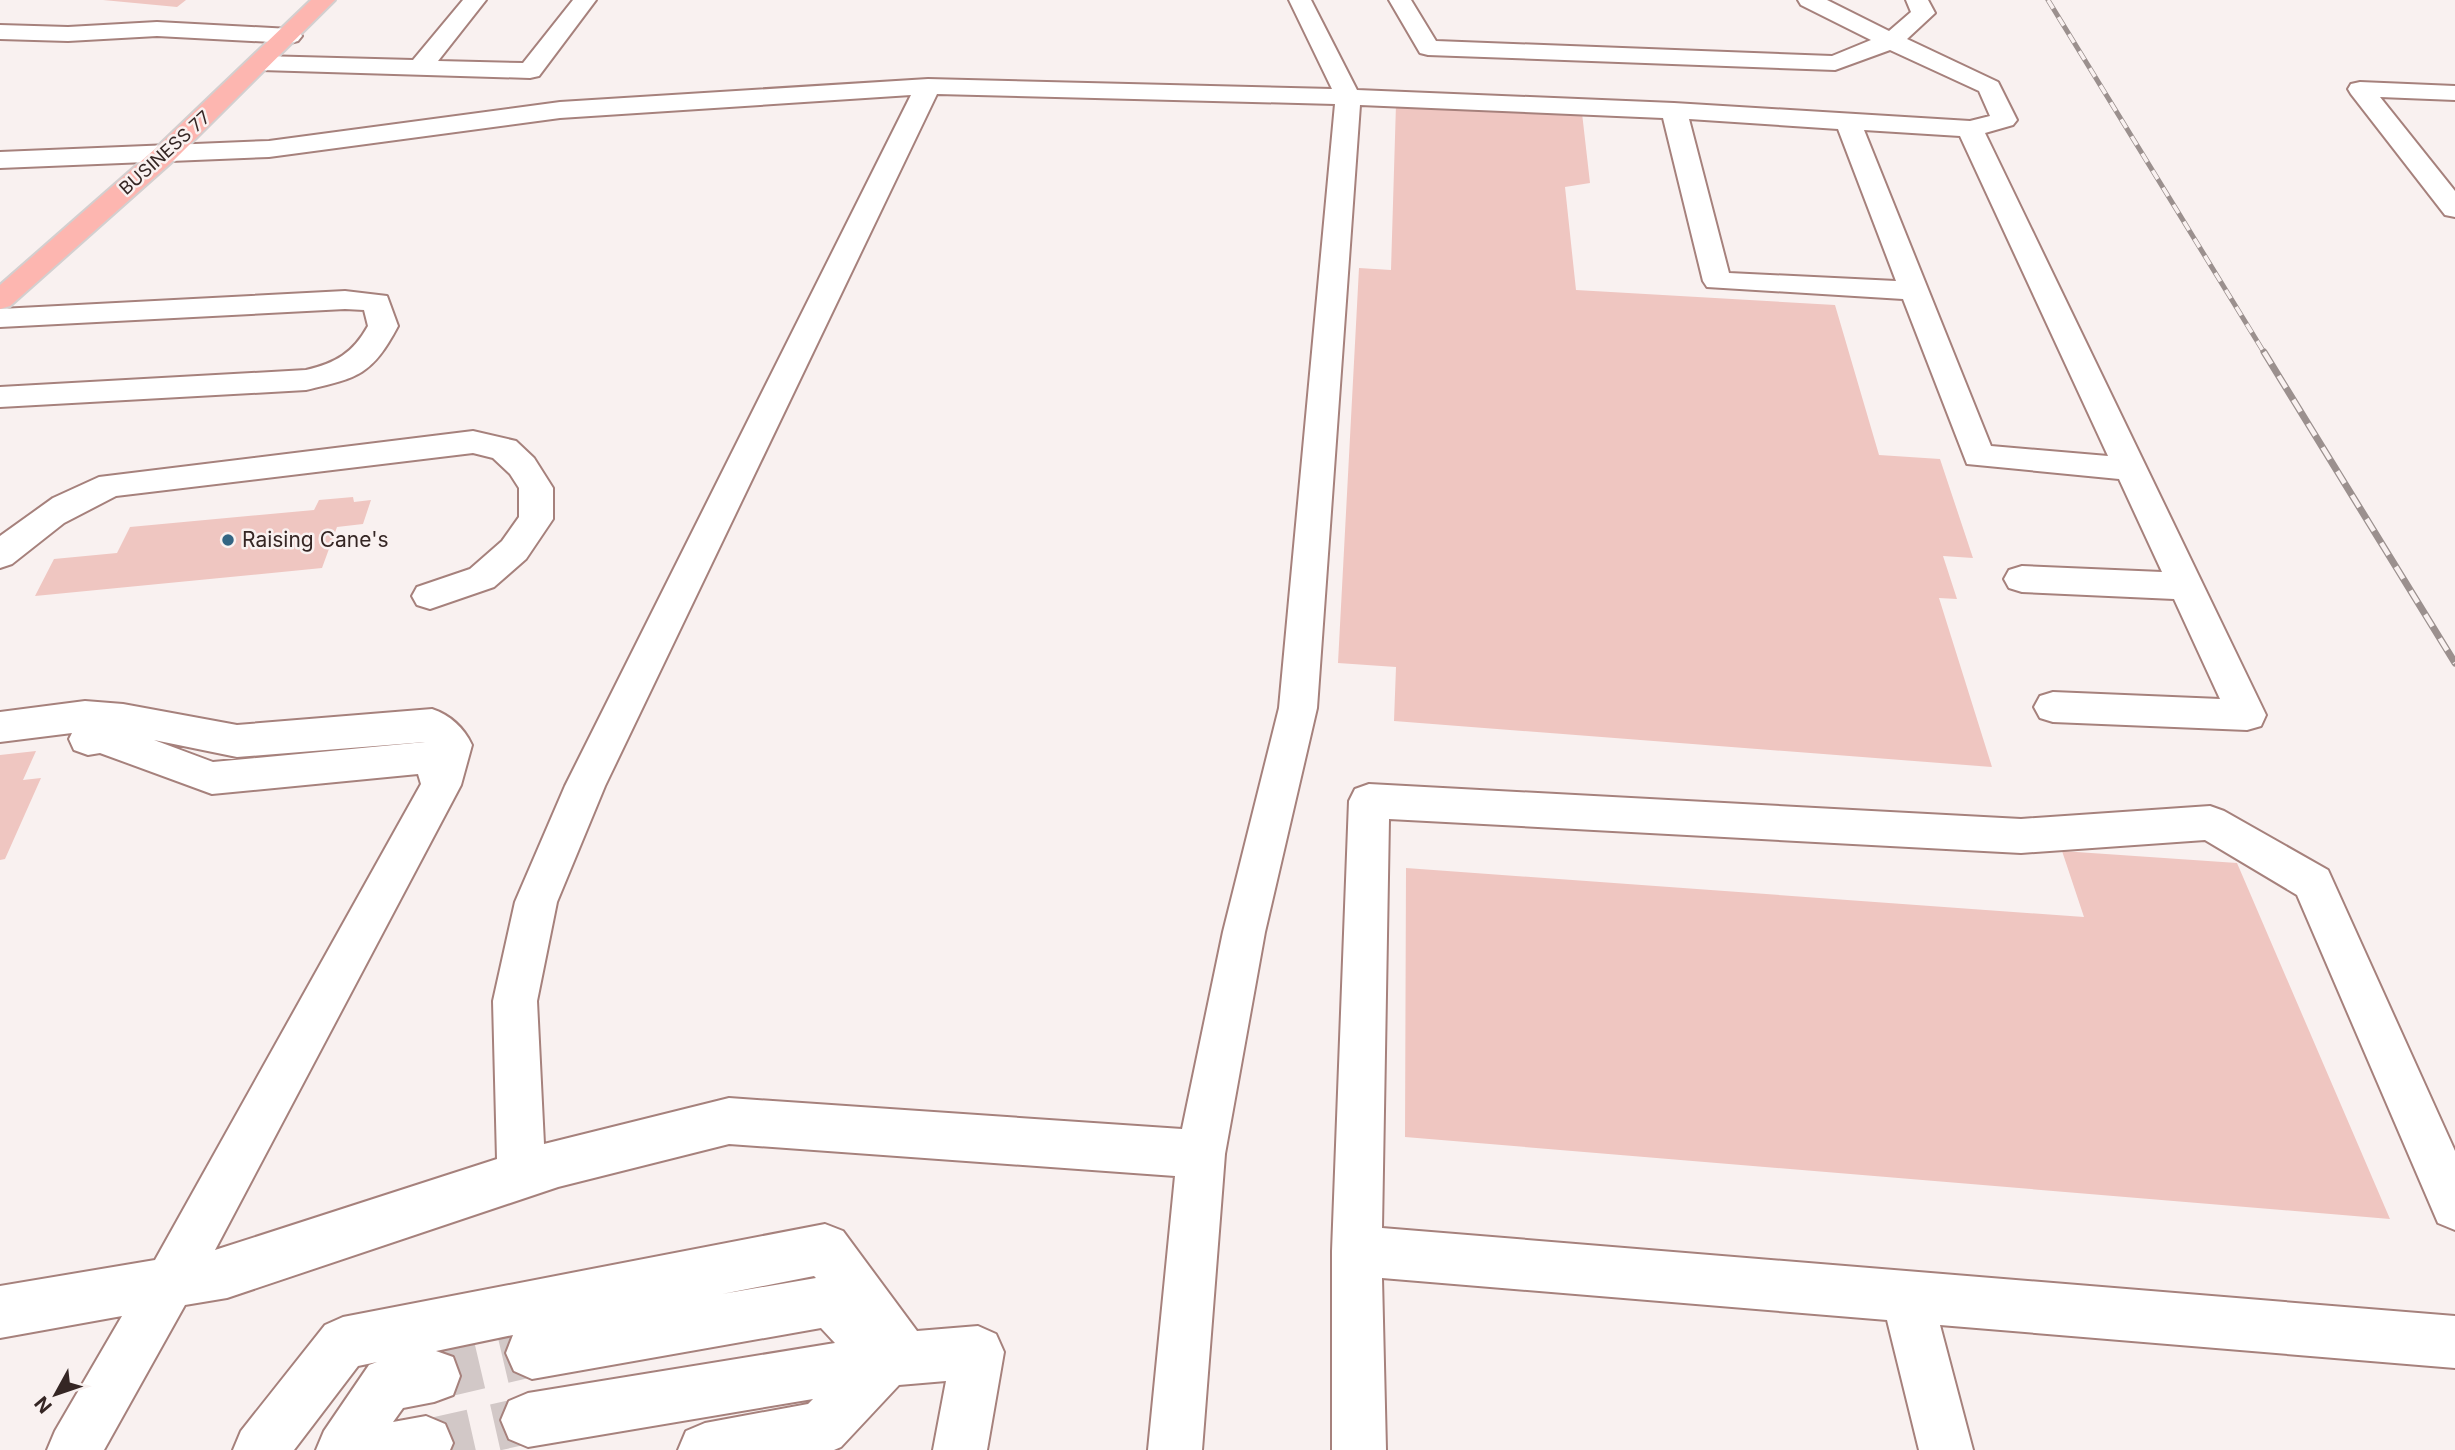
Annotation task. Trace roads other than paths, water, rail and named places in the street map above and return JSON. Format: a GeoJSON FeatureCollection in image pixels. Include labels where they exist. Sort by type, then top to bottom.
{"type":"FeatureCollection","features":[{"type":"Feature","properties":{"kind":"main road","name":"BUSINESS 77"},"geometry":{"type":"LineString","coordinates":[[5,291],[163,155],[290,36],[324,0]]}},
{"type":"Feature","properties":{"kind":"lane"},"geometry":{"type":"LineString","coordinates":[[419,68],[475,0]]}},
{"type":"Feature","properties":{"kind":"lane"},"geometry":{"type":"LineString","coordinates":[[261,63],[530,71],[585,0]]}},
{"type":"Feature","properties":{"kind":"lane"},"geometry":{"type":"LineString","coordinates":[[1175,1450],[1201,1154],[1244,932],[1298,708],[1348,97],[1300,0]]}},
{"type":"Feature","properties":{"kind":"lane"},"geometry":{"type":"LineString","coordinates":[[1400,0],[1428,48],[1835,62],[1891,41],[1923,13],[1917,0]]}},
{"type":"Feature","properties":{"kind":"lane"},"geometry":{"type":"LineString","coordinates":[[0,160],[269,149],[560,110],[928,86],[1348,97],[1674,111],[1970,129],[2004,120],[1989,87],[1809,0]]}},
{"type":"Feature","properties":{"kind":"lane"},"geometry":{"type":"LineString","coordinates":[[0,32],[68,34],[157,29],[290,36]]}},
{"type":"Feature","properties":{"kind":"lane"},"geometry":{"type":"LineString","coordinates":[[522,1175],[515,1001],[536,902],[591,774],[928,86]]}},
{"type":"Feature","properties":{"kind":"lane"},"geometry":{"type":"LineString","coordinates":[[2455,94],[2360,89],[2455,209]]}},
{"type":"Feature","properties":{"kind":"lane"},"geometry":{"type":"LineString","coordinates":[[1674,111],[1717,281],[1915,291]]}},
{"type":"Feature","properties":{"kind":"lane"},"geometry":{"type":"LineString","coordinates":[[1848,121],[1979,456],[2130,469]]}},
{"type":"Feature","properties":{"kind":"lane"},"geometry":{"type":"LineString","coordinates":[[1970,129],[2248,715],[2053,707]]}},
{"type":"Feature","properties":{"kind":"lane"},"geometry":{"type":"LineString","coordinates":[[0,318],[345,300],[377,302],[383,326],[368,354],[346,371],[306,380],[0,397]]}},
{"type":"Feature","properties":{"kind":"lane"},"geometry":{"type":"LineString","coordinates":[[0,555],[36,523],[73,500],[111,485],[473,442],[504,449],[522,466],[536,488],[536,519],[514,550],[482,578],[430,596]]}},
{"type":"Feature","properties":{"kind":"lane"},"geometry":{"type":"LineString","coordinates":[[2022,579],[2186,586]]}},
{"type":"Feature","properties":{"kind":"lane"},"geometry":{"type":"LineString","coordinates":[[0,727],[85,716],[123,719],[237,741],[432,724],[453,745],[441,785],[170,1283],[74,1450]]}},
{"type":"Feature","properties":{"kind":"lane"},"geometry":{"type":"LineString","coordinates":[[0,750],[101,737],[212,778],[433,757],[441,785]]}},
{"type":"Feature","properties":{"kind":"lane"},"geometry":{"type":"LineString","coordinates":[[1359,1450],[1357,1251],[1369,801],[2021,836],[2210,823],[2314,883],[2455,1206]]}},
{"type":"Feature","properties":{"kind":"lane"},"geometry":{"type":"LineString","coordinates":[[0,1312],[226,1273],[558,1163],[729,1121],[1201,1154]]}},
{"type":"Feature","properties":{"kind":"lane"},"geometry":{"type":"LineString","coordinates":[[260,1450],[343,1343],[825,1249],[896,1360]]}},
{"type":"Feature","properties":{"kind":"lane"},"geometry":{"type":"LineString","coordinates":[[1357,1251],[2455,1342]]}},
{"type":"Feature","properties":{"kind":"lane"},"geometry":{"type":"LineString","coordinates":[[1907,1297],[1946,1450]]}},
{"type":"Feature","properties":{"kind":"lane"},"geometry":{"type":"LineString","coordinates":[[532,1353],[830,1301],[896,1360]]}},
{"type":"Feature","properties":{"kind":"lane"},"geometry":{"type":"LineString","coordinates":[[528,1420],[896,1360],[978,1352],[960,1450]]}},
{"type":"Feature","properties":{"kind":"lane"},"geometry":{"type":"LineString","coordinates":[[705,1450],[822,1428],[896,1360]]}},
{"type":"Feature","properties":{"kind":"lane"},"geometry":{"type":"LineString","coordinates":[[343,1450],[388,1384],[434,1376]]}},
{"type":"Feature","properties":{"kind":"tunnel"},"geometry":{"type":"LineString","coordinates":[[434,1376],[532,1353]]}},
{"type":"Feature","properties":{"kind":"tunnel"},"geometry":{"type":"LineString","coordinates":[[426,1443],[528,1420]]}},
{"type":"Feature","properties":{"kind":"railway"},"geometry":{"type":"LineString","coordinates":[[2048,0],[2265,354]]}},
{"type":"Feature","properties":{"kind":"railway"},"geometry":{"type":"LineString","coordinates":[[2264,352],[2455,663]]}},
{"type":"Feature","properties":{"kind":"place","name":"Raising Cane's"},"geometry":{"type":"Point","coordinates":[228,540]}}]}
